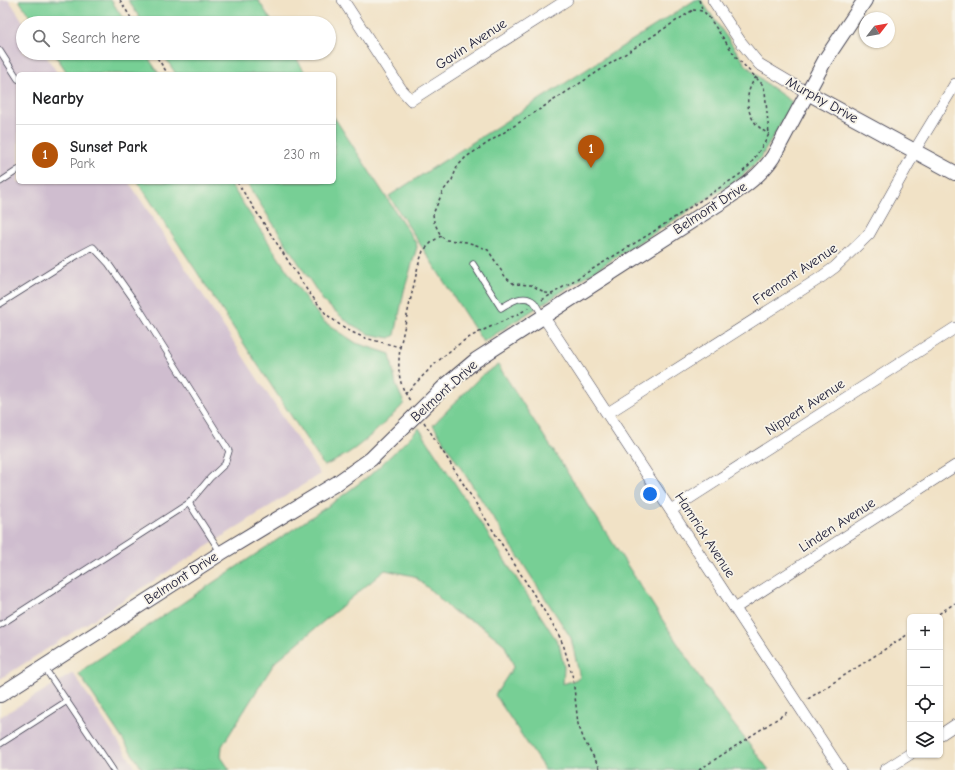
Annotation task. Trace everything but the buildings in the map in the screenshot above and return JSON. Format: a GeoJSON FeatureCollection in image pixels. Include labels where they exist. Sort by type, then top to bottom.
{"type":"FeatureCollection","features":[{"type":"Feature","properties":{"kind":"street","name":"Gavin Avenue"},"geometry":{"type":"LineString","coordinates":[[343,0],[401,89],[411,100],[567,0]]}},
{"type":"Feature","properties":{"kind":"street","name":"Murphy Drive"},"geometry":{"type":"LineString","coordinates":[[714,0],[740,41],[759,64],[808,93],[955,173]]}},
{"type":"Feature","properties":{"kind":"street","name":"Belmont Drive"},"geometry":{"type":"LineString","coordinates":[[0,695],[221,553],[337,484],[359,469],[450,382],[476,360],[755,178],[768,163],[825,60],[865,0]]}},
{"type":"Feature","properties":{"kind":"street","name":"Fremont Avenue"},"geometry":{"type":"LineString","coordinates":[[608,413],[835,267],[869,234],[915,150],[955,84]]}},
{"type":"Feature","properties":{"kind":"street","name":"Hamrick Avenue"},"geometry":{"type":"LineString","coordinates":[[543,316],[841,770]]}},
{"type":"Feature","properties":{"kind":"street","name":"Nippert Avenue"},"geometry":{"type":"LineString","coordinates":[[671,510],[955,328]]}},
{"type":"Feature","properties":{"kind":"street","name":"Linden Avenue"},"geometry":{"type":"LineString","coordinates":[[734,608],[955,466]]}},
{"type":"Feature","properties":{"kind":"street"},"geometry":{"type":"LineString","coordinates":[[943,733],[955,725]]}},
{"type":"Feature","properties":{"kind":"street"},"geometry":{"type":"LineString","coordinates":[[885,770],[907,756]]}},
{"type":"Feature","properties":{"kind":"lane"},"geometry":{"type":"LineString","coordinates":[[0,52],[16,76]]}},
{"type":"Feature","properties":{"kind":"lane"},"geometry":{"type":"LineString","coordinates":[[0,182],[16,171]]}},
{"type":"Feature","properties":{"kind":"lane"},"geometry":{"type":"LineString","coordinates":[[0,304],[78,255],[94,247],[108,263],[136,304],[229,450],[226,464],[210,478],[190,504],[0,625]]}},
{"type":"Feature","properties":{"kind":"lane"},"geometry":{"type":"LineString","coordinates":[[473,264],[501,308],[515,299],[525,298],[534,302],[543,316]]}},
{"type":"Feature","properties":{"kind":"lane"},"geometry":{"type":"LineString","coordinates":[[190,504],[221,553]]}},
{"type":"Feature","properties":{"kind":"lane"},"geometry":{"type":"LineString","coordinates":[[44,667],[114,770]]}},
{"type":"Feature","properties":{"kind":"lane"},"geometry":{"type":"LineString","coordinates":[[0,744],[67,701]]}},
{"type":"Feature","properties":{"kind":"path"},"geometry":{"type":"LineString","coordinates":[[120,0],[130,16]]}},
{"type":"Feature","properties":{"kind":"path"},"geometry":{"type":"LineString","coordinates":[[405,394],[444,355],[462,342],[476,333],[516,316],[552,294],[739,175],[750,165],[769,134],[764,87],[736,57],[703,11],[699,0]]}},
{"type":"Feature","properties":{"kind":"path"},"geometry":{"type":"LineString","coordinates":[[552,294],[546,293],[531,285],[514,284],[506,278],[488,250],[467,242],[446,240],[441,236],[434,222],[433,214],[443,191],[452,180],[457,167],[466,156],[679,18],[693,10],[703,11]]}},
{"type":"Feature","properties":{"kind":"path"},"geometry":{"type":"LineString","coordinates":[[159,60],[167,72]]}},
{"type":"Feature","properties":{"kind":"path"},"geometry":{"type":"LineString","coordinates":[[756,77],[747,96],[748,109],[754,122],[763,131],[769,134]]}},
{"type":"Feature","properties":{"kind":"path"},"geometry":{"type":"LineString","coordinates":[[239,184],[310,295],[326,314],[345,329],[365,338],[400,347]]}},
{"type":"Feature","properties":{"kind":"path"},"geometry":{"type":"LineString","coordinates":[[441,236],[433,241],[423,251],[418,266],[400,347],[398,371],[402,387],[405,394],[557,631],[564,647],[573,678],[578,724],[584,740],[601,770]]}},
{"type":"Feature","properties":{"kind":"path"},"geometry":{"type":"LineString","coordinates":[[938,614],[955,603]]}},
{"type":"Feature","properties":{"kind":"shaded area"},"geometry":{"type":"Polygon","coordinates":[[[0,0],[9,0],[19,16],[16,16],[16,60],[49,60],[57,72],[16,72],[16,184],[130,184],[320,474],[0,679],[0,0]]]}},
{"type":"Feature","properties":{"kind":"shaded area"},"geometry":{"type":"Polygon","coordinates":[[[73,673],[137,770],[0,770],[0,717],[73,673]]]}},
{"type":"Feature","properties":{"kind":"green space"},"geometry":{"type":"Polygon","coordinates":[[[19,0],[111,0],[121,16],[29,16],[19,0]]]}},
{"type":"Feature","properties":{"kind":"green space"},"geometry":{"type":"Polygon","coordinates":[[[128,0],[258,0],[268,16],[138,16],[128,0]]]}},
{"type":"Feature","properties":{"kind":"green space"},"geometry":{"type":"Polygon","coordinates":[[[695,0],[701,0],[746,65],[768,85],[792,102],[760,159],[740,178],[483,342],[389,196],[695,0]]]}},
{"type":"Feature","properties":{"kind":"green space"},"geometry":{"type":"Polygon","coordinates":[[[59,60],[150,60],[158,72],[67,72],[59,60]]]}},
{"type":"Feature","properties":{"kind":"green space"},"geometry":{"type":"Polygon","coordinates":[[[167,60],[297,60],[305,72],[175,72],[167,60]]]}},
{"type":"Feature","properties":{"kind":"green space"},"geometry":{"type":"Polygon","coordinates":[[[336,120],[416,243],[417,247],[404,291],[395,335],[390,338],[369,334],[349,323],[324,302],[247,184],[336,184],[336,120]]]}},
{"type":"Feature","properties":{"kind":"green space"},"geometry":{"type":"Polygon","coordinates":[[[139,184],[230,184],[303,295],[323,321],[356,343],[390,354],[396,385],[404,403],[374,433],[355,448],[324,466],[139,184]]]}},
{"type":"Feature","properties":{"kind":"green space"},"geometry":{"type":"Polygon","coordinates":[[[498,365],[711,695],[769,770],[545,770],[495,695],[514,666],[504,644],[480,625],[452,611],[414,576],[385,570],[275,662],[222,746],[221,757],[230,770],[143,770],[79,674],[85,668],[331,504],[369,476],[419,428],[559,644],[564,667],[563,684],[580,678],[571,638],[433,425],[482,375],[498,365]]]}},
{"type":"Feature","properties":{"kind":"place","name":"Sunset Park"},"geometry":{"type":"Point","coordinates":[591,168]}}]}
